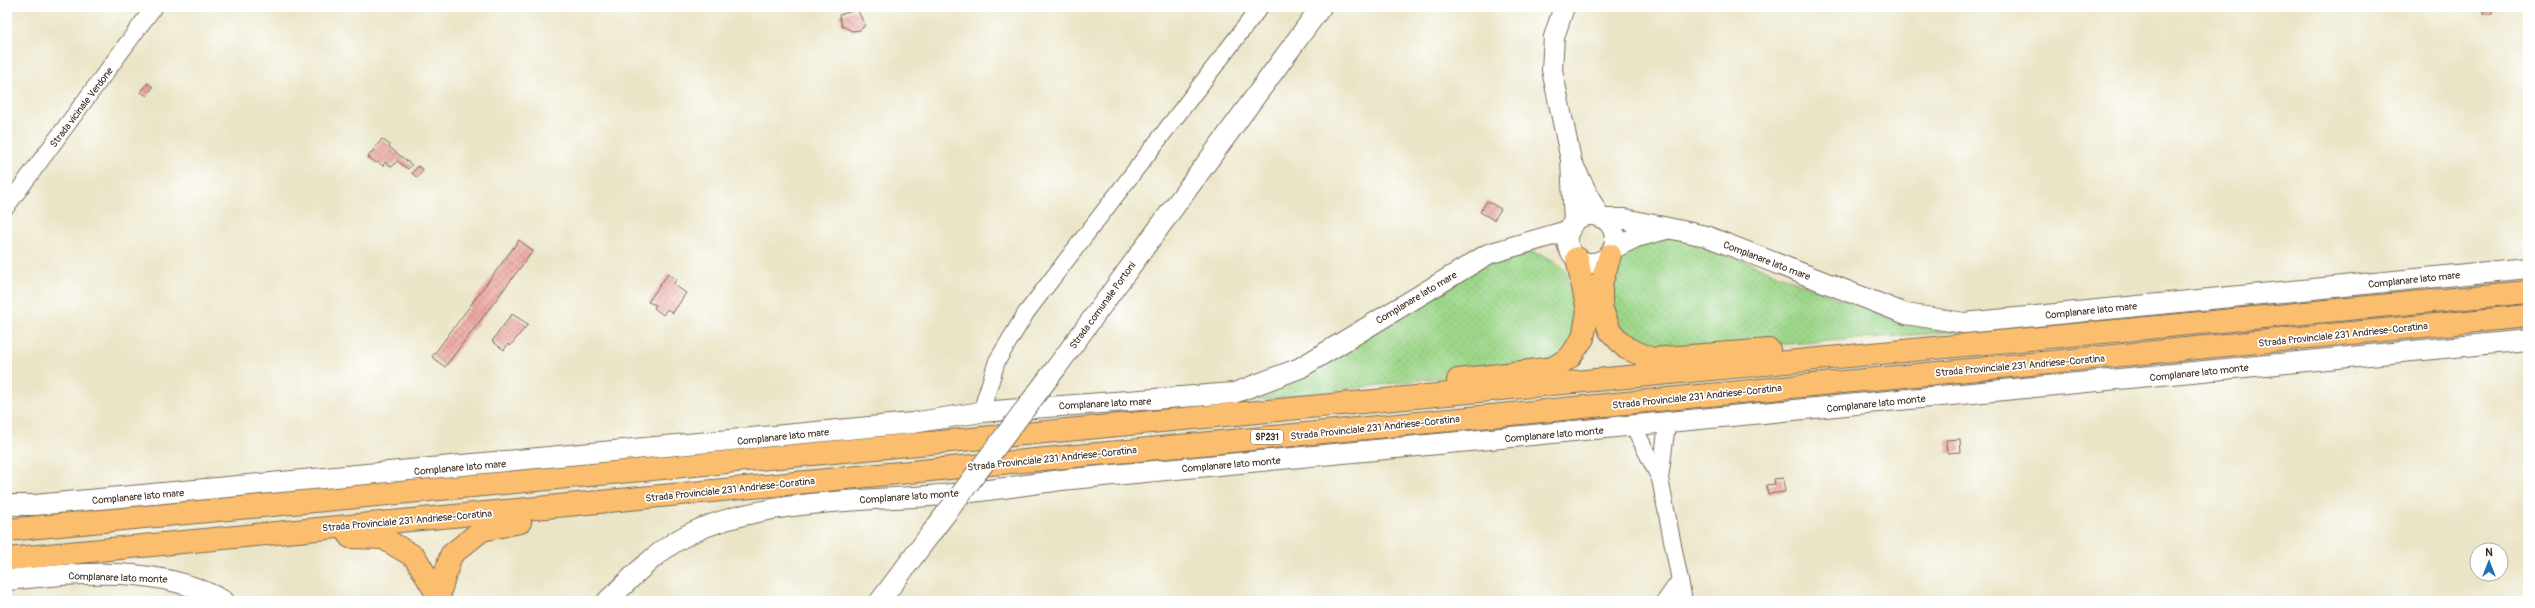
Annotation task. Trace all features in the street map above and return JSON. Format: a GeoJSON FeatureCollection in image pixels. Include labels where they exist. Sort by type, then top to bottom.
{"type":"FeatureCollection","features":[{"type":"Feature","properties":{"kind":"highway"},"geometry":{"type":"LineString","coordinates":[[1612,251],[1601,284],[1601,307],[1610,331],[1626,348],[1652,359],[1774,350],[1816,360]]}},
{"type":"Feature","properties":{"kind":"highway"},"geometry":{"type":"LineString","coordinates":[[1379,402],[1424,384],[1553,368],[1570,357],[1583,338],[1588,311],[1574,255]]}},
{"type":"Feature","properties":{"kind":"highway"},"geometry":{"type":"LineString","coordinates":[[7,530],[1379,402],[2528,292]]}},
{"type":"Feature","properties":{"kind":"highway","name":"Strada Provinciale 231 Andriese-Coratina"},"geometry":{"type":"LineString","coordinates":[[7,559],[2528,316]]}},
{"type":"Feature","properties":{"kind":"highway"},"geometry":{"type":"LineString","coordinates":[[438,599],[451,555],[482,530],[500,525],[595,513],[679,494]]}},
{"type":"Feature","properties":{"kind":"highway"},"geometry":{"type":"LineString","coordinates":[[171,543],[276,544],[359,536],[383,538],[415,557],[438,599]]}},
{"type":"Feature","properties":{"kind":"street","name":"Strada vicinale Verdone"},"geometry":{"type":"LineString","coordinates":[[7,206],[154,7]]}},
{"type":"Feature","properties":{"kind":"street"},"geometry":{"type":"LineString","coordinates":[[981,412],[997,361],[1026,313],[1260,7]]}},
{"type":"Feature","properties":{"kind":"street","name":"Strada comunale Portoni"},"geometry":{"type":"LineString","coordinates":[[880,601],[1056,368],[1321,7]]}},
{"type":"Feature","properties":{"kind":"street"},"geometry":{"type":"LineString","coordinates":[[1564,7],[1554,37],[1552,70],[1571,160],[1572,226],[1568,237],[1574,255]]}},
{"type":"Feature","properties":{"kind":"street"},"geometry":{"type":"LineString","coordinates":[[1521,242],[1574,255],[1590,263],[1604,259],[1612,251],[1613,229],[1602,218],[1571,160]]}},
{"type":"Feature","properties":{"kind":"street"},"geometry":{"type":"LineString","coordinates":[[1572,226],[1586,216],[1602,218]]}},
{"type":"Feature","properties":{"kind":"street","name":"Complanare lato mare"},"geometry":{"type":"LineString","coordinates":[[1602,218],[1625,219],[1706,236],[1906,314],[1964,323],[2528,268]]}},
{"type":"Feature","properties":{"kind":"street","name":"Complanare lato mare"},"geometry":{"type":"LineString","coordinates":[[7,506],[35,506],[530,460],[912,423],[981,412],[1220,396],[1249,389],[1300,368],[1488,254],[1572,226]]}},
{"type":"Feature","properties":{"kind":"street","name":"Complanare lato mare"},"geometry":{"type":"LineString","coordinates":[[1612,251],[1636,237],[1669,229]]}},
{"type":"Feature","properties":{"kind":"street","name":"Complanare lato monte"},"geometry":{"type":"LineString","coordinates":[[607,601],[652,559],[680,539],[725,520],[762,512],[850,500],[929,496],[1069,479],[1667,424],[2528,340]]}},
{"type":"Feature","properties":{"kind":"street"},"geometry":{"type":"LineString","coordinates":[[1660,479],[1667,424]]}},
{"type":"Feature","properties":{"kind":"street"},"geometry":{"type":"LineString","coordinates":[[1634,427],[1660,479],[1684,601]]}},
{"type":"Feature","properties":{"kind":"street","name":"Complanare lato monte"},"geometry":{"type":"LineString","coordinates":[[7,580],[73,574],[170,579],[189,584],[224,601]]}},
{"type":"Feature","properties":{"kind":"street"},"geometry":{"type":"LineString","coordinates":[[1665,601],[1680,580]]}},
{"type":"Feature","properties":{"kind":"green space"},"geometry":{"type":"Polygon","coordinates":[[[1672,237],[1746,262],[1888,318],[1927,329],[1966,331],[1674,352],[1661,350],[1638,341],[1627,333],[1622,327],[1615,307],[1614,283],[1619,263],[1629,252],[1646,244],[1672,237]]]}},
{"type":"Feature","properties":{"kind":"green space"},"geometry":{"type":"Polygon","coordinates":[[[1525,251],[1546,257],[1560,265],[1571,279],[1576,291],[1579,304],[1577,329],[1572,341],[1565,351],[1555,359],[1531,366],[1237,403],[1264,394],[1307,374],[1490,260],[1525,251]]]}},
{"type":"Feature","properties":{"kind":"building"},"geometry":{"type":"Polygon","coordinates":[[[2483,7],[2492,7],[2492,14],[2483,14],[2483,7]]]}},
{"type":"Feature","properties":{"kind":"building"},"geometry":{"type":"Polygon","coordinates":[[[856,10],[865,25],[860,30],[852,31],[842,26],[839,15],[856,10]]]}},
{"type":"Feature","properties":{"kind":"building"},"geometry":{"type":"Polygon","coordinates":[[[148,83],[153,87],[147,96],[141,92],[148,83]]]}},
{"type":"Feature","properties":{"kind":"building"},"geometry":{"type":"Polygon","coordinates":[[[382,139],[390,145],[389,147],[412,165],[408,169],[397,161],[392,167],[385,162],[383,166],[368,157],[382,139]]]}},
{"type":"Feature","properties":{"kind":"building"},"geometry":{"type":"Polygon","coordinates":[[[418,166],[423,170],[417,178],[412,173],[418,166]]]}},
{"type":"Feature","properties":{"kind":"building"},"geometry":{"type":"Polygon","coordinates":[[[1487,201],[1501,209],[1494,220],[1480,212],[1487,201]]]}},
{"type":"Feature","properties":{"kind":"building"},"geometry":{"type":"Polygon","coordinates":[[[519,240],[533,251],[445,367],[432,357],[519,240]]]}},
{"type":"Feature","properties":{"kind":"building"},"geometry":{"type":"Polygon","coordinates":[[[668,274],[677,280],[673,284],[686,293],[673,313],[667,309],[663,315],[654,308],[656,305],[648,302],[668,274]]]}},
{"type":"Feature","properties":{"kind":"building"},"geometry":{"type":"Polygon","coordinates":[[[512,314],[528,324],[510,346],[508,344],[504,350],[492,341],[512,314]]]}},
{"type":"Feature","properties":{"kind":"building"},"geometry":{"type":"Polygon","coordinates":[[[1960,439],[1961,452],[1947,453],[1946,440],[1960,439]]]}},
{"type":"Feature","properties":{"kind":"building"},"geometry":{"type":"Polygon","coordinates":[[[1783,478],[1785,492],[1768,494],[1766,485],[1775,484],[1774,479],[1783,478]]]}}]}
